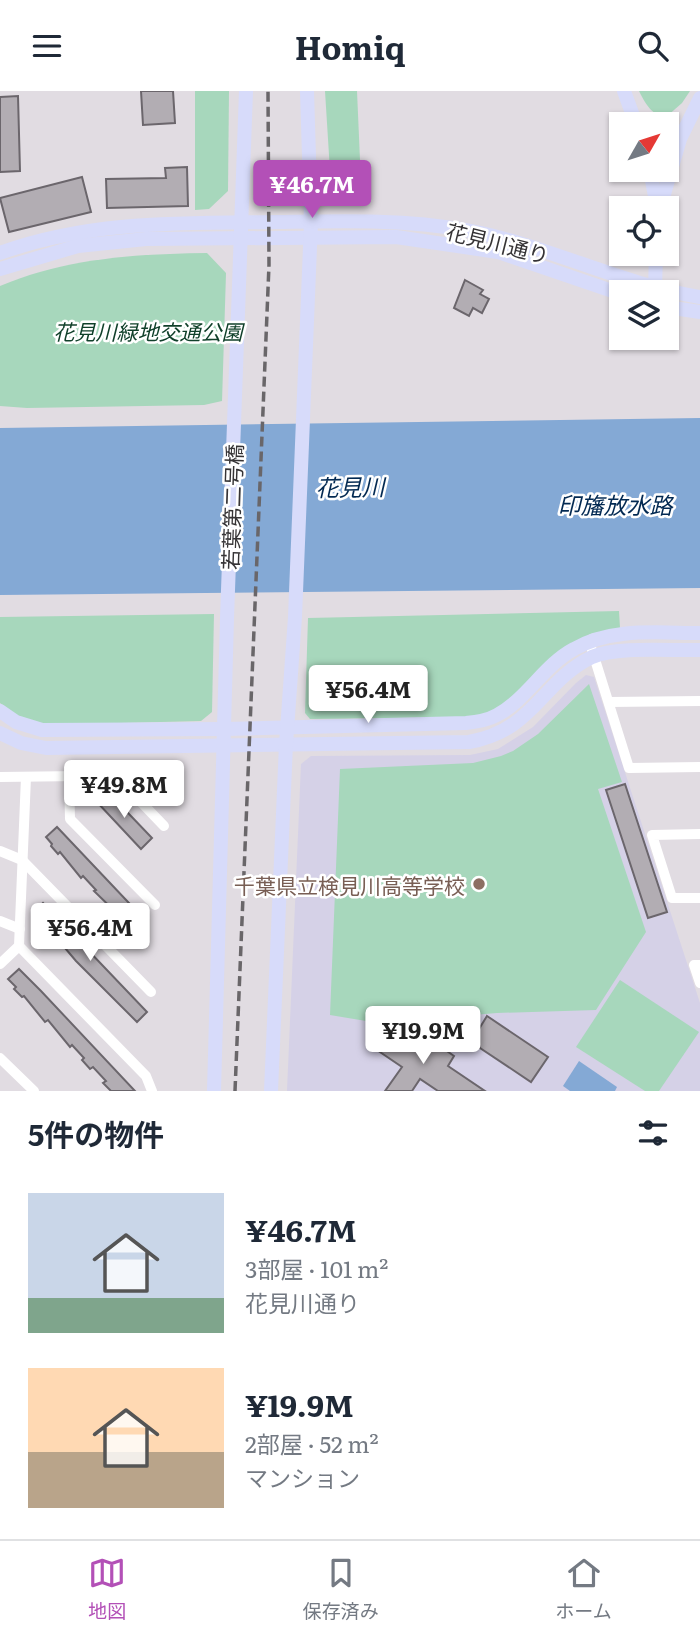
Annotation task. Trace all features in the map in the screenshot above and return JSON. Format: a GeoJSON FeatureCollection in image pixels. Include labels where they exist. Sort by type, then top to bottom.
{"type":"FeatureCollection","features":[{"type":"Feature","properties":{"kind":"street","name":"若葉第二号橋"},"geometry":{"type":"LineString","coordinates":[[214,1091],[227,618],[246,91]]}},
{"type":"Feature","properties":{"kind":"street"},"geometry":{"type":"LineString","coordinates":[[271,1091],[286,744],[295,617],[311,222],[307,91]]}},
{"type":"Feature","properties":{"kind":"street"},"geometry":{"type":"LineString","coordinates":[[624,91],[632,112]]}},
{"type":"Feature","properties":{"kind":"street"},"geometry":{"type":"LineString","coordinates":[[663,196],[680,139],[700,97]]}},
{"type":"Feature","properties":{"kind":"street","name":"花見川通り"},"geometry":{"type":"LineString","coordinates":[[0,253],[74,232],[120,226],[241,222],[394,223],[465,230],[630,280]]}},
{"type":"Feature","properties":{"kind":"street","name":"花見川通り"},"geometry":{"type":"LineString","coordinates":[[0,269],[78,246],[146,239],[396,237],[498,252],[609,290]]}},
{"type":"Feature","properties":{"kind":"street","name":"花見川通り"},"geometry":{"type":"LineString","coordinates":[[679,293],[700,297]]}},
{"type":"Feature","properties":{"kind":"street"},"geometry":{"type":"LineString","coordinates":[[679,309],[700,312]]}},
{"type":"Feature","properties":{"kind":"street"},"geometry":{"type":"LineString","coordinates":[[0,711],[16,722],[42,730],[466,723],[488,719],[508,708],[548,668],[588,642],[615,633],[700,633]]}},
{"type":"Feature","properties":{"kind":"street"},"geometry":{"type":"LineString","coordinates":[[588,642],[595,656],[629,768],[700,767]]}},
{"type":"Feature","properties":{"kind":"street"},"geometry":{"type":"LineString","coordinates":[[0,733],[20,743],[46,748],[486,739],[521,720],[560,681],[580,664],[595,656],[618,651],[700,650]]}},
{"type":"Feature","properties":{"kind":"street"},"geometry":{"type":"LineString","coordinates":[[609,702],[700,701]]}},
{"type":"Feature","properties":{"kind":"street"},"geometry":{"type":"LineString","coordinates":[[0,777],[163,775]]}},
{"type":"Feature","properties":{"kind":"street"},"geometry":{"type":"LineString","coordinates":[[0,964],[19,946],[26,776]]}},
{"type":"Feature","properties":{"kind":"street"},"geometry":{"type":"LineString","coordinates":[[116,776],[164,826]]}},
{"type":"Feature","properties":{"kind":"street"},"geometry":{"type":"LineString","coordinates":[[69,778],[70,819],[155,905]]}},
{"type":"Feature","properties":{"kind":"street"},"geometry":{"type":"LineString","coordinates":[[700,834],[652,835],[672,898],[700,898]]}},
{"type":"Feature","properties":{"kind":"street"},"geometry":{"type":"LineString","coordinates":[[0,851],[23,860],[151,992]]}},
{"type":"Feature","properties":{"kind":"street"},"geometry":{"type":"LineString","coordinates":[[0,921],[20,929]]}},
{"type":"Feature","properties":{"kind":"street"},"geometry":{"type":"LineString","coordinates":[[19,946],[146,1076],[152,1091]]}},
{"type":"Feature","properties":{"kind":"street"},"geometry":{"type":"LineString","coordinates":[[700,965],[694,965],[700,983]]}},
{"type":"Feature","properties":{"kind":"street"},"geometry":{"type":"LineString","coordinates":[[0,1058],[34,1091]]}},
{"type":"Feature","properties":{"kind":"shaded area","name":"千葉県立検見川高等学校"},"geometry":{"type":"Polygon","coordinates":[[[586,675],[594,677],[700,1003],[700,1091],[287,1091],[301,764],[311,756],[470,755],[498,749],[533,727],[586,675]]]}},
{"type":"Feature","properties":{"kind":"green space"},"geometry":{"type":"Polygon","coordinates":[[[195,91],[229,91],[228,191],[209,209],[195,210],[195,91]]]}},
{"type":"Feature","properties":{"kind":"green space"},"geometry":{"type":"Polygon","coordinates":[[[325,91],[357,91],[362,206],[350,204],[331,187],[325,91]]]}},
{"type":"Feature","properties":{"kind":"green space"},"geometry":{"type":"Polygon","coordinates":[[[639,91],[690,91],[672,112],[655,112],[646,104],[639,91]]]}},
{"type":"Feature","properties":{"kind":"green space","name":"花見川緑地交通公園"},"geometry":{"type":"Polygon","coordinates":[[[207,253],[226,273],[222,401],[204,405],[27,408],[0,406],[0,286],[50,269],[102,259],[207,253]]]}},
{"type":"Feature","properties":{"kind":"green space"},"geometry":{"type":"Polygon","coordinates":[[[619,611],[620,628],[590,634],[497,711],[478,717],[310,719],[305,713],[308,618],[619,611]]]}},
{"type":"Feature","properties":{"kind":"green space"},"geometry":{"type":"Polygon","coordinates":[[[214,614],[212,712],[201,721],[41,725],[20,718],[0,703],[0,617],[214,614]]]}},
{"type":"Feature","properties":{"kind":"green space"},"geometry":{"type":"Polygon","coordinates":[[[589,684],[622,782],[598,789],[646,932],[596,1010],[497,1013],[378,1023],[330,1015],[340,769],[473,763],[501,756],[538,734],[589,684]]]}},
{"type":"Feature","properties":{"kind":"green space"},"geometry":{"type":"Polygon","coordinates":[[[620,980],[699,1032],[659,1091],[645,1091],[576,1047],[620,980]]]}},
{"type":"Feature","properties":{"kind":"water","name":"印旛放水路"},"geometry":{"type":"Polygon","coordinates":[[[700,418],[700,588],[0,595],[0,428],[700,418]]]}},
{"type":"Feature","properties":{"kind":"water"},"geometry":{"type":"Polygon","coordinates":[[[579,1061],[617,1087],[615,1091],[570,1091],[563,1086],[579,1061]]]}},
{"type":"Feature","properties":{"kind":"building"},"geometry":{"type":"Polygon","coordinates":[[[141,91],[173,91],[175,123],[143,125],[141,91]]]}},
{"type":"Feature","properties":{"kind":"building"},"geometry":{"type":"Polygon","coordinates":[[[18,96],[20,171],[0,172],[0,97],[18,96]]]}},
{"type":"Feature","properties":{"kind":"building"},"geometry":{"type":"Polygon","coordinates":[[[187,167],[188,206],[107,208],[106,179],[166,178],[165,168],[187,167]]]}},
{"type":"Feature","properties":{"kind":"building"},"geometry":{"type":"Polygon","coordinates":[[[82,177],[91,212],[9,232],[0,198],[82,177]]]}},
{"type":"Feature","properties":{"kind":"building"},"geometry":{"type":"Polygon","coordinates":[[[465,280],[483,290],[480,294],[489,299],[482,313],[473,308],[469,316],[454,308],[465,280]]]}},
{"type":"Feature","properties":{"kind":"building"},"geometry":{"type":"Polygon","coordinates":[[[625,784],[667,912],[648,918],[606,790],[625,784]]]}},
{"type":"Feature","properties":{"kind":"building"},"geometry":{"type":"Polygon","coordinates":[[[107,791],[152,838],[141,849],[96,801],[107,791]]]}},
{"type":"Feature","properties":{"kind":"building"},"geometry":{"type":"Polygon","coordinates":[[[57,827],[146,921],[135,931],[94,891],[96,890],[83,876],[81,878],[60,852],[58,854],[51,846],[46,837],[57,827]]]}},
{"type":"Feature","properties":{"kind":"building"},"geometry":{"type":"Polygon","coordinates":[[[43,903],[147,1012],[137,1022],[39,921],[33,913],[43,903]]]}},
{"type":"Feature","properties":{"kind":"building"},"geometry":{"type":"Polygon","coordinates":[[[19,969],[135,1091],[111,1091],[103,1083],[106,1081],[93,1067],[90,1069],[72,1045],[70,1047],[48,1020],[45,1022],[8,979],[19,969]]]}},
{"type":"Feature","properties":{"kind":"building"},"geometry":{"type":"Polygon","coordinates":[[[487,1016],[548,1057],[531,1082],[471,1042],[487,1016]]]}},
{"type":"Feature","properties":{"kind":"building"},"geometry":{"type":"Polygon","coordinates":[[[391,1029],[424,1050],[431,1040],[454,1056],[448,1066],[485,1091],[438,1091],[420,1079],[412,1091],[385,1091],[402,1067],[377,1050],[391,1029]]]}},
{"type":"Feature","properties":{"kind":"railway"},"geometry":{"type":"LineString","coordinates":[[235,1091],[269,265],[268,91]]}},
{"type":"Feature","properties":{"kind":"place","name":"千葉県立検見川高等学校"},"geometry":{"type":"Point","coordinates":[479,884]}},
{"type":"Feature","properties":{"kind":"water label","name":"花見川"},"geometry":{"type":"Point","coordinates":[350,486]}}]}
